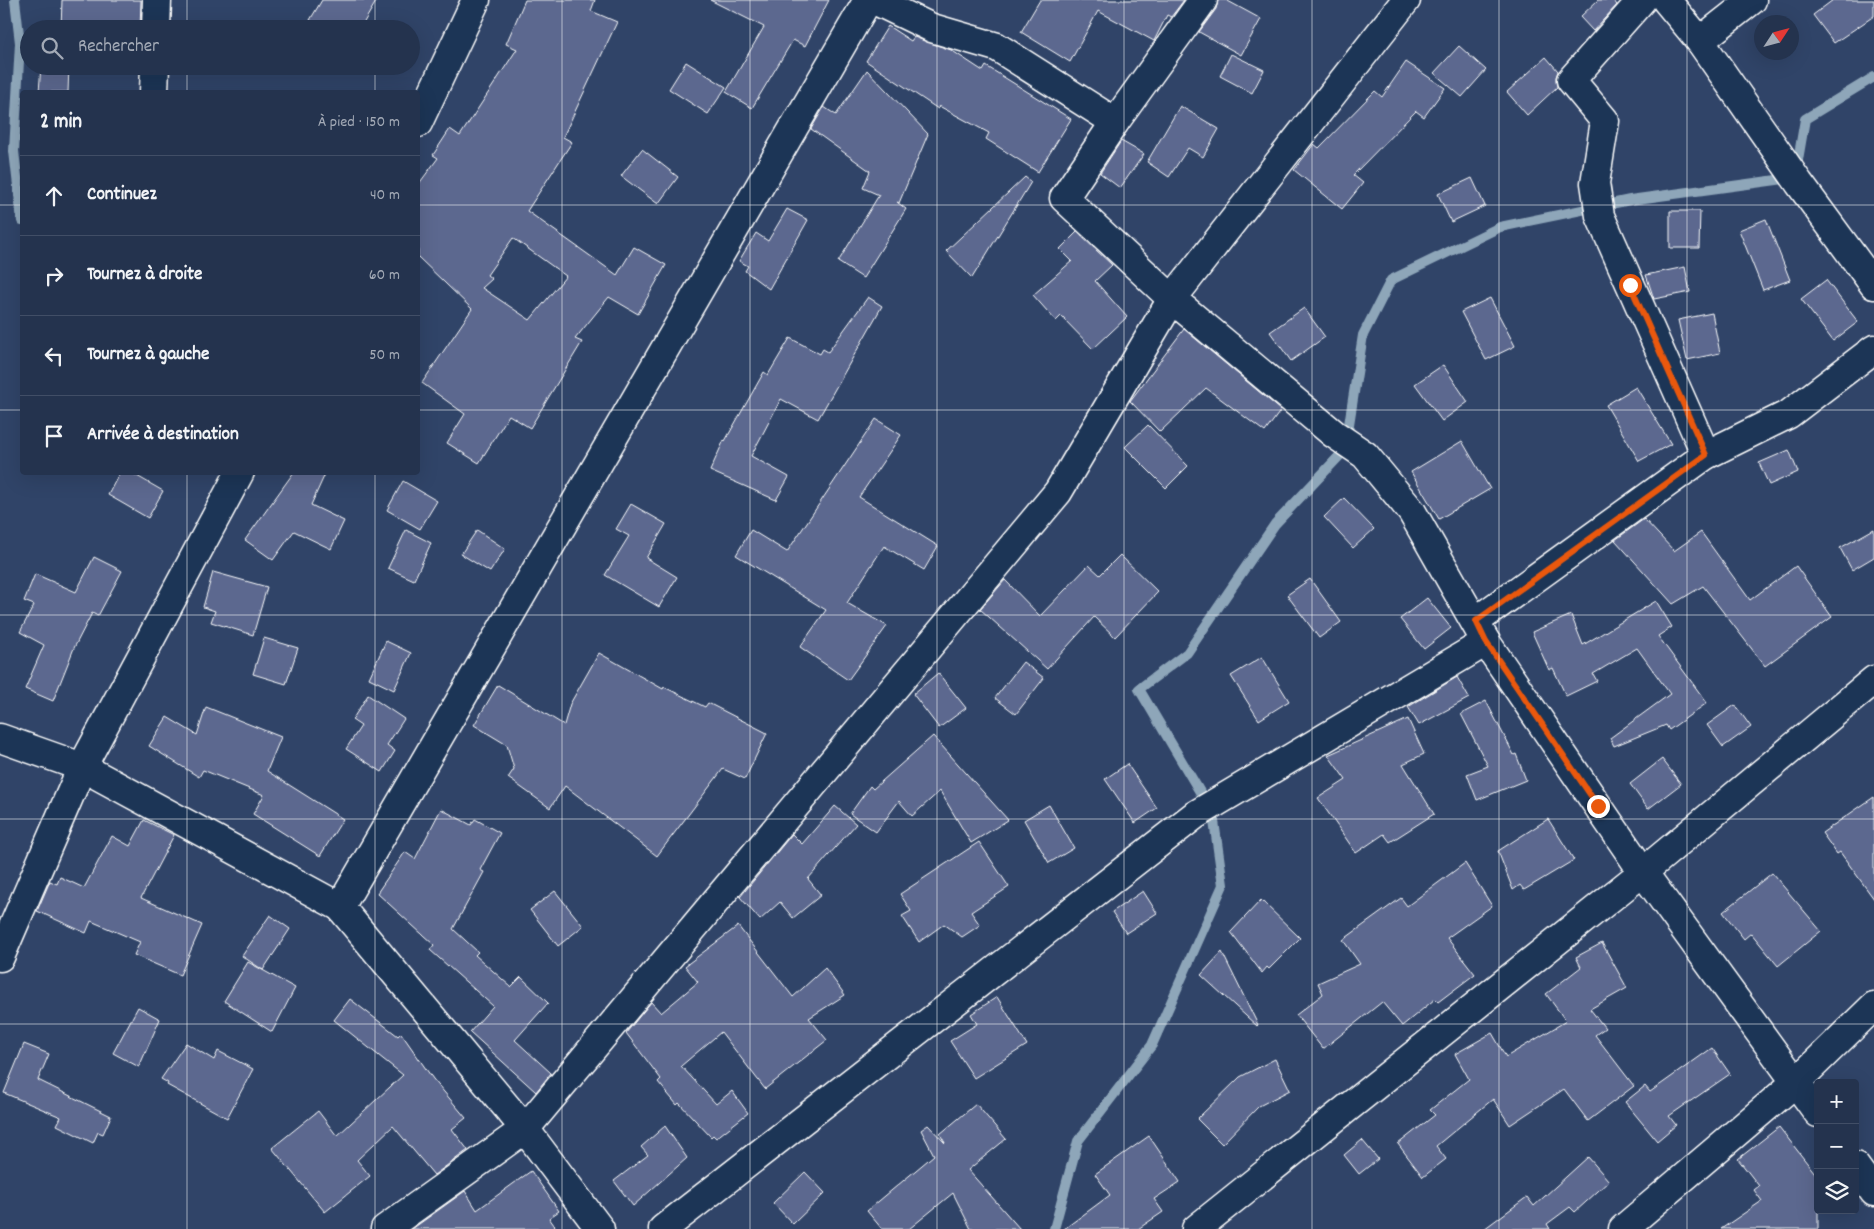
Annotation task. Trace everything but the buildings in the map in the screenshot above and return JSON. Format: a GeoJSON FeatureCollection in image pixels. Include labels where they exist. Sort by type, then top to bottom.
{"type":"FeatureCollection","features":[{"type":"Feature","properties":{"kind":"street"},"geometry":{"type":"LineString","coordinates":[[156,20],[157,0]]}},
{"type":"Feature","properties":{"kind":"street"},"geometry":{"type":"LineString","coordinates":[[420,119],[476,0]]}},
{"type":"Feature","properties":{"kind":"street"},"geometry":{"type":"LineString","coordinates":[[340,907],[868,0]]}},
{"type":"Feature","properties":{"kind":"street"},"geometry":{"type":"LineString","coordinates":[[874,0],[932,28],[997,47],[1115,122]]}},
{"type":"Feature","properties":{"kind":"street"},"geometry":{"type":"LineString","coordinates":[[1203,0],[1115,122],[1064,198],[1172,300],[1334,434],[1365,455],[1412,512],[1481,632],[1642,872],[1814,1107]]}},
{"type":"Feature","properties":{"kind":"street"},"geometry":{"type":"LineString","coordinates":[[385,1229],[525,1130],[1058,492],[1172,300],[1406,0]]}},
{"type":"Feature","properties":{"kind":"street"},"geometry":{"type":"LineString","coordinates":[[1642,0],[1570,80],[1605,122],[1595,183],[1600,216],[1706,455]]}},
{"type":"Feature","properties":{"kind":"street"},"geometry":{"type":"LineString","coordinates":[[1666,0],[1700,41],[1792,173],[1874,285]]}},
{"type":"Feature","properties":{"kind":"street"},"geometry":{"type":"LineString","coordinates":[[1700,41],[1752,0]]}},
{"type":"Feature","properties":{"kind":"street"},"geometry":{"type":"LineString","coordinates":[[154,90],[155,75]]}},
{"type":"Feature","properties":{"kind":"street"},"geometry":{"type":"LineString","coordinates":[[663,1229],[1206,808],[1481,632],[1706,455],[1789,414],[1874,349]]}},
{"type":"Feature","properties":{"kind":"street"},"geometry":{"type":"LineString","coordinates":[[0,957],[82,767],[238,475]]}},
{"type":"Feature","properties":{"kind":"street"},"geometry":{"type":"LineString","coordinates":[[1196,1229],[1642,872],[1874,680]]}},
{"type":"Feature","properties":{"kind":"street"},"geometry":{"type":"LineString","coordinates":[[0,738],[82,767],[340,907],[525,1130],[600,1229]]}},
{"type":"Feature","properties":{"kind":"street"},"geometry":{"type":"LineString","coordinates":[[1623,1229],[1796,1082],[1874,1006]]}},
{"type":"Feature","properties":{"kind":"street"},"geometry":{"type":"LineString","coordinates":[[1857,1169],[1874,1192]]}},
{"type":"Feature","properties":{"kind":"waterway"},"geometry":{"type":"LineString","coordinates":[[15,0],[20,43]]}},
{"type":"Feature","properties":{"kind":"waterway"},"geometry":{"type":"LineString","coordinates":[[20,43],[14,151],[20,204]]}},
{"type":"Feature","properties":{"kind":"waterway"},"geometry":{"type":"LineString","coordinates":[[1054,1229],[1078,1141],[1152,1045],[1223,885],[1213,814],[1139,689],[1187,653],[1275,524],[1345,450],[1363,335],[1391,280],[1500,227],[1630,200],[1784,179],[1798,160],[1805,119],[1874,77]]}},
{"type":"Feature","properties":{"kind":"route"},"geometry":{"type":"LineString","coordinates":[[1598,806],[1486,642],[1476,621],[1706,455],[1630,285]]}}]}
